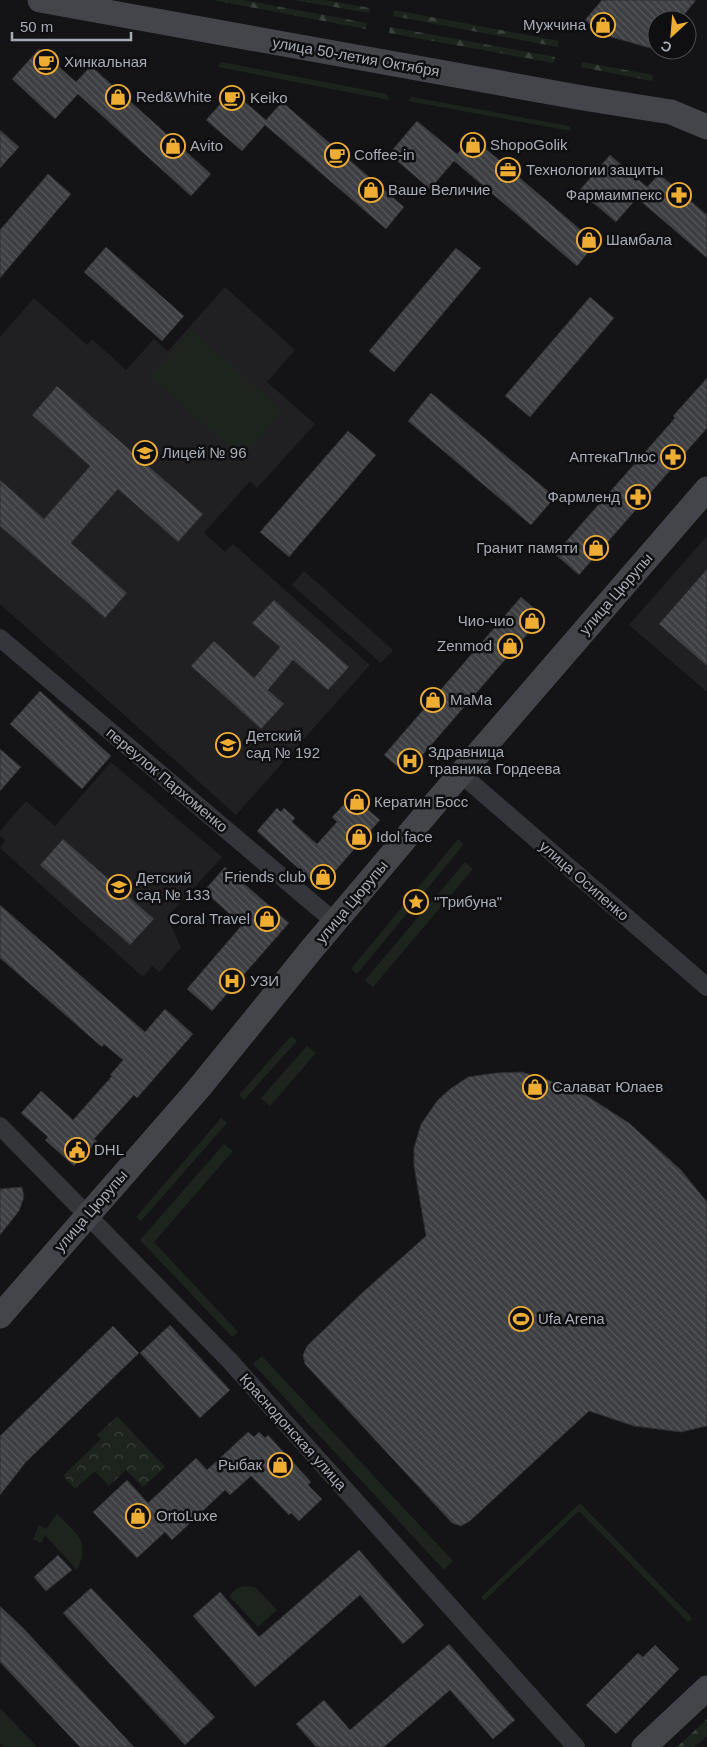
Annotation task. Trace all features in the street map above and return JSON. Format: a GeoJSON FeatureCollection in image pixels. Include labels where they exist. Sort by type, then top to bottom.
{"type":"FeatureCollection","features":[{"type":"Feature","properties":{"kind":"main road","name":"улица 50-летия Октября"},"geometry":{"type":"LineString","coordinates":[[40,0],[671,112],[707,112]]}},
{"type":"Feature","properties":{"kind":"main road","name":"улица 50-летия Октября"},"geometry":{"type":"LineString","coordinates":[[671,112],[707,127]]}},
{"type":"Feature","properties":{"kind":"main road","name":"улица Цюрупы"},"geometry":{"type":"LineString","coordinates":[[0,1316],[199,1088],[335,922],[707,490]]}},
{"type":"Feature","properties":{"kind":"main road"},"geometry":{"type":"LineString","coordinates":[[644,1747],[707,1688]]}},
{"type":"Feature","properties":{"kind":"street","name":"переулок Пархоменко"},"geometry":{"type":"LineString","coordinates":[[0,638],[335,922]]}},
{"type":"Feature","properties":{"kind":"street","name":"улица Осипенко"},"geometry":{"type":"LineString","coordinates":[[461,774],[707,987]]}},
{"type":"Feature","properties":{"kind":"street","name":"Краснодонская улица"},"geometry":{"type":"LineString","coordinates":[[0,1126],[229,1360],[576,1747]]}},
{"type":"Feature","properties":{"kind":"shaded area","name":"Лицей № 96"},"geometry":{"type":"Polygon","coordinates":[[[225,287],[295,350],[267,382],[315,424],[257,488],[250,481],[204,533],[225,552],[233,544],[370,665],[236,815],[0,604],[0,337],[34,298],[87,345],[92,339],[126,370],[154,339],[168,351],[225,287]]]}},
{"type":"Feature","properties":{"kind":"shaded area"},"geometry":{"type":"Polygon","coordinates":[[[707,536],[707,692],[629,625],[707,536]]]}},
{"type":"Feature","properties":{"kind":"shaded area"},"geometry":{"type":"Polygon","coordinates":[[[304,571],[393,650],[381,663],[292,585],[304,571]]]}},
{"type":"Feature","properties":{"kind":"shaded area","name":"Детский сад № 133"},"geometry":{"type":"Polygon","coordinates":[[[111,762],[222,857],[167,917],[181,947],[160,972],[152,966],[143,977],[0,848],[5,840],[0,836],[0,831],[26,801],[55,826],[111,762]]]}},
{"type":"Feature","properties":{"kind":"green space"},"geometry":{"type":"Polygon","coordinates":[[[213,0],[243,0],[367,23],[366,29],[213,0]]]}},
{"type":"Feature","properties":{"kind":"green space"},"geometry":{"type":"Polygon","coordinates":[[[294,0],[324,0],[370,8],[369,13],[294,0]]]}},
{"type":"Feature","properties":{"kind":"green space"},"geometry":{"type":"Polygon","coordinates":[[[394,10],[559,41],[558,47],[393,16],[394,10]]]}},
{"type":"Feature","properties":{"kind":"green space"},"geometry":{"type":"Polygon","coordinates":[[[390,27],[555,57],[554,63],[389,33],[390,27]]]}},
{"type":"Feature","properties":{"kind":"green space"},"geometry":{"type":"Polygon","coordinates":[[[221,62],[387,94],[389,100],[218,67],[221,62]]]}},
{"type":"Feature","properties":{"kind":"green space"},"geometry":{"type":"Polygon","coordinates":[[[582,62],[653,75],[652,81],[581,67],[582,62]]]}},
{"type":"Feature","properties":{"kind":"green space"},"geometry":{"type":"Polygon","coordinates":[[[412,97],[569,126],[571,131],[408,101],[412,97]]]}},
{"type":"Feature","properties":{"kind":"green space"},"geometry":{"type":"Polygon","coordinates":[[[191,330],[283,411],[242,457],[150,377],[191,330]]]}},
{"type":"Feature","properties":{"kind":"green space"},"geometry":{"type":"Polygon","coordinates":[[[458,839],[464,844],[357,974],[351,969],[458,839]]]}},
{"type":"Feature","properties":{"kind":"green space"},"geometry":{"type":"Polygon","coordinates":[[[465,862],[473,869],[373,987],[365,980],[465,862]]]}},
{"type":"Feature","properties":{"kind":"green space"},"geometry":{"type":"Polygon","coordinates":[[[291,1036],[297,1041],[244,1100],[239,1095],[291,1036]]]}},
{"type":"Feature","properties":{"kind":"green space"},"geometry":{"type":"Polygon","coordinates":[[[307,1046],[316,1053],[270,1106],[261,1098],[307,1046]]]}},
{"type":"Feature","properties":{"kind":"green space"},"geometry":{"type":"Polygon","coordinates":[[[221,1118],[227,1123],[141,1221],[136,1217],[221,1118]]]}},
{"type":"Feature","properties":{"kind":"green space"},"geometry":{"type":"Polygon","coordinates":[[[224,1144],[233,1151],[154,1242],[238,1332],[232,1337],[140,1240],[224,1144]]]}},
{"type":"Feature","properties":{"kind":"green space"},"geometry":{"type":"Polygon","coordinates":[[[262,1356],[453,1561],[444,1570],[253,1364],[262,1356]]]}},
{"type":"Feature","properties":{"kind":"green space"},"geometry":{"type":"Polygon","coordinates":[[[117,1416],[165,1467],[143,1487],[126,1470],[109,1486],[95,1471],[75,1489],[63,1476],[101,1439],[97,1435],[117,1416]]]}},
{"type":"Feature","properties":{"kind":"green space"},"geometry":{"type":"Polygon","coordinates":[[[580,1503],[692,1618],[688,1622],[579,1511],[484,1601],[481,1597],[580,1503]]]}},
{"type":"Feature","properties":{"kind":"green space"},"geometry":{"type":"Polygon","coordinates":[[[57,1514],[80,1539],[83,1552],[77,1570],[45,1535],[41,1543],[33,1539],[39,1525],[46,1529],[57,1514]]]}},
{"type":"Feature","properties":{"kind":"green space"},"geometry":{"type":"Polygon","coordinates":[[[244,1586],[255,1587],[277,1610],[258,1627],[229,1596],[237,1588],[244,1586]]]}},
{"type":"Feature","properties":{"kind":"green space"},"geometry":{"type":"Polygon","coordinates":[[[0,1708],[37,1747],[4,1747],[0,1743],[0,1708]]]}},
{"type":"Feature","properties":{"kind":"green space"},"geometry":{"type":"Polygon","coordinates":[[[707,1719],[707,1736],[695,1747],[677,1747],[707,1719]]]}},
{"type":"Feature","properties":{"kind":"building"},"geometry":{"type":"Polygon","coordinates":[[[602,0],[696,0],[688,10],[647,10],[647,47],[601,34],[585,20],[602,0]]]}},
{"type":"Feature","properties":{"kind":"building"},"geometry":{"type":"Polygon","coordinates":[[[39,49],[76,82],[91,66],[211,174],[191,196],[78,94],[55,119],[12,79],[39,49]]]}},
{"type":"Feature","properties":{"kind":"building"},"geometry":{"type":"Polygon","coordinates":[[[232,91],[266,120],[282,102],[404,207],[386,229],[265,125],[242,151],[206,120],[232,91]]]}},
{"type":"Feature","properties":{"kind":"building"},"geometry":{"type":"Polygon","coordinates":[[[417,121],[457,154],[472,137],[596,243],[577,266],[454,161],[430,189],[389,154],[417,121]]]}},
{"type":"Feature","properties":{"kind":"building"},"geometry":{"type":"Polygon","coordinates":[[[0,130],[19,147],[0,168],[0,130]]]}},
{"type":"Feature","properties":{"kind":"building"},"geometry":{"type":"Polygon","coordinates":[[[610,155],[647,187],[659,174],[707,215],[707,258],[637,198],[616,222],[579,191],[610,155]]]}},
{"type":"Feature","properties":{"kind":"building"},"geometry":{"type":"Polygon","coordinates":[[[48,174],[71,194],[0,278],[0,230],[48,174]]]}},
{"type":"Feature","properties":{"kind":"building"},"geometry":{"type":"Polygon","coordinates":[[[106,247],[184,316],[162,341],[84,272],[106,247]]]}},
{"type":"Feature","properties":{"kind":"building"},"geometry":{"type":"Polygon","coordinates":[[[456,248],[481,268],[394,372],[369,351],[456,248]]]}},
{"type":"Feature","properties":{"kind":"building"},"geometry":{"type":"Polygon","coordinates":[[[590,297],[614,318],[530,417],[505,396],[590,297]]]}},
{"type":"Feature","properties":{"kind":"building"},"geometry":{"type":"Polygon","coordinates":[[[707,378],[707,428],[579,575],[555,554],[675,418],[673,416],[707,378]]]}},
{"type":"Feature","properties":{"kind":"building"},"geometry":{"type":"Polygon","coordinates":[[[57,386],[203,514],[178,542],[118,489],[71,543],[127,593],[105,618],[0,526],[0,480],[44,519],[90,466],[32,415],[57,386]]]}},
{"type":"Feature","properties":{"kind":"building"},"geometry":{"type":"Polygon","coordinates":[[[431,393],[555,497],[531,525],[408,421],[431,393]]]}},
{"type":"Feature","properties":{"kind":"building"},"geometry":{"type":"Polygon","coordinates":[[[348,431],[376,455],[289,557],[260,532],[348,431]]]}},
{"type":"Feature","properties":{"kind":"building"},"geometry":{"type":"Polygon","coordinates":[[[707,569],[707,666],[659,624],[707,569]]]}},
{"type":"Feature","properties":{"kind":"building"},"geometry":{"type":"Polygon","coordinates":[[[521,597],[543,616],[406,774],[384,755],[521,597]]]}},
{"type":"Feature","properties":{"kind":"building"},"geometry":{"type":"Polygon","coordinates":[[[274,600],[349,667],[328,690],[293,660],[268,690],[284,704],[261,729],[191,666],[214,641],[254,678],[280,647],[252,623],[274,600]]]}},
{"type":"Feature","properties":{"kind":"building"},"geometry":{"type":"Polygon","coordinates":[[[40,691],[111,756],[82,789],[10,724],[40,691]]]}},
{"type":"Feature","properties":{"kind":"building"},"geometry":{"type":"Polygon","coordinates":[[[0,749],[21,767],[0,791],[0,749]]]}},
{"type":"Feature","properties":{"kind":"building"},"geometry":{"type":"Polygon","coordinates":[[[352,796],[380,820],[320,888],[257,831],[277,808],[281,812],[284,808],[295,818],[292,822],[317,844],[337,822],[332,817],[352,796]]]}},
{"type":"Feature","properties":{"kind":"building"},"geometry":{"type":"Polygon","coordinates":[[[63,839],[154,919],[130,945],[40,865],[63,839]]]}},
{"type":"Feature","properties":{"kind":"building"},"geometry":{"type":"Polygon","coordinates":[[[225,867],[289,923],[212,1011],[187,989],[242,925],[204,891],[225,867]]]}},
{"type":"Feature","properties":{"kind":"building"},"geometry":{"type":"Polygon","coordinates":[[[0,905],[145,1032],[165,1009],[193,1034],[137,1098],[134,1095],[94,1139],[97,1141],[74,1166],[45,1140],[48,1137],[21,1113],[41,1091],[73,1120],[112,1076],[110,1075],[123,1060],[104,1044],[102,1047],[0,958],[0,905]]]}},
{"type":"Feature","properties":{"kind":"building","name":"Ufa Arena"},"geometry":{"type":"Polygon","coordinates":[[[522,1072],[560,1084],[587,1096],[629,1123],[681,1170],[707,1202],[707,1426],[681,1432],[634,1426],[589,1411],[470,1521],[461,1526],[452,1523],[305,1364],[303,1355],[307,1346],[362,1293],[426,1236],[414,1166],[414,1148],[421,1124],[437,1101],[450,1089],[468,1077],[522,1072]]]}},
{"type":"Feature","properties":{"kind":"building"},"geometry":{"type":"Polygon","coordinates":[[[22,1187],[24,1197],[19,1211],[0,1235],[0,1189],[22,1187]]]}},
{"type":"Feature","properties":{"kind":"building"},"geometry":{"type":"Polygon","coordinates":[[[170,1325],[230,1390],[200,1418],[140,1353],[170,1325]]]}},
{"type":"Feature","properties":{"kind":"building"},"geometry":{"type":"Polygon","coordinates":[[[113,1326],[139,1353],[26,1462],[0,1495],[0,1436],[113,1326]]]}},
{"type":"Feature","properties":{"kind":"building"},"geometry":{"type":"Polygon","coordinates":[[[248,1432],[254,1437],[259,1432],[265,1438],[268,1435],[311,1482],[308,1485],[322,1499],[299,1521],[291,1513],[289,1515],[251,1476],[230,1495],[225,1490],[172,1540],[165,1532],[137,1558],[93,1512],[127,1480],[148,1503],[196,1458],[207,1470],[248,1432]]]}},
{"type":"Feature","properties":{"kind":"building"},"geometry":{"type":"Polygon","coordinates":[[[359,1550],[424,1625],[403,1644],[360,1595],[255,1687],[193,1616],[220,1592],[259,1637],[359,1550]]]}},
{"type":"Feature","properties":{"kind":"building"},"geometry":{"type":"Polygon","coordinates":[[[58,1555],[72,1570],[46,1591],[34,1577],[58,1555]]]}},
{"type":"Feature","properties":{"kind":"building"},"geometry":{"type":"Polygon","coordinates":[[[91,1588],[215,1717],[185,1745],[63,1613],[91,1588]]]}},
{"type":"Feature","properties":{"kind":"building"},"geometry":{"type":"Polygon","coordinates":[[[0,1606],[24,1629],[134,1747],[80,1747],[0,1662],[0,1606]]]}},
{"type":"Feature","properties":{"kind":"building"},"geometry":{"type":"Polygon","coordinates":[[[449,1644],[515,1720],[493,1739],[450,1690],[384,1747],[316,1747],[296,1724],[324,1700],[350,1730],[449,1644]]]}},
{"type":"Feature","properties":{"kind":"building"},"geometry":{"type":"Polygon","coordinates":[[[655,1645],[679,1669],[616,1734],[586,1705],[638,1653],[643,1657],[655,1645]]]}},
{"type":"Feature","properties":{"kind":"place","name":"Мужчина"},"geometry":{"type":"Point","coordinates":[603,25]}},
{"type":"Feature","properties":{"kind":"place","name":"Хинкальная"},"geometry":{"type":"Point","coordinates":[46,62]}},
{"type":"Feature","properties":{"kind":"place","name":"Red&White"},"geometry":{"type":"Point","coordinates":[118,97]}},
{"type":"Feature","properties":{"kind":"place","name":"Keiko"},"geometry":{"type":"Point","coordinates":[232,98]}},
{"type":"Feature","properties":{"kind":"place","name":"ShopoGolik"},"geometry":{"type":"Point","coordinates":[473,145]}},
{"type":"Feature","properties":{"kind":"place","name":"Avito"},"geometry":{"type":"Point","coordinates":[173,146]}},
{"type":"Feature","properties":{"kind":"place","name":"Coffee-in"},"geometry":{"type":"Point","coordinates":[337,155]}},
{"type":"Feature","properties":{"kind":"place","name":"Технологии защиты"},"geometry":{"type":"Point","coordinates":[508,170]}},
{"type":"Feature","properties":{"kind":"place","name":"Ваше Величие"},"geometry":{"type":"Point","coordinates":[371,190]}},
{"type":"Feature","properties":{"kind":"place","name":"Фармаимпекс"},"geometry":{"type":"Point","coordinates":[679,195]}},
{"type":"Feature","properties":{"kind":"place","name":"Шамбала"},"geometry":{"type":"Point","coordinates":[589,240]}},
{"type":"Feature","properties":{"kind":"place","name":"Лицей № 96"},"geometry":{"type":"Point","coordinates":[145,453]}},
{"type":"Feature","properties":{"kind":"place","name":"АптекаПлюс"},"geometry":{"type":"Point","coordinates":[673,457]}},
{"type":"Feature","properties":{"kind":"place","name":"Фармленд"},"geometry":{"type":"Point","coordinates":[638,497]}},
{"type":"Feature","properties":{"kind":"place","name":"Гранит памяти"},"geometry":{"type":"Point","coordinates":[596,548]}},
{"type":"Feature","properties":{"kind":"place","name":"Чио-чио"},"geometry":{"type":"Point","coordinates":[532,621]}},
{"type":"Feature","properties":{"kind":"place","name":"Zenmod"},"geometry":{"type":"Point","coordinates":[510,646]}},
{"type":"Feature","properties":{"kind":"place","name":"МаМа"},"geometry":{"type":"Point","coordinates":[433,700]}},
{"type":"Feature","properties":{"kind":"place","name":"Детский сад № 192"},"geometry":{"type":"Point","coordinates":[228,745]}},
{"type":"Feature","properties":{"kind":"place","name":"Здравница травника Гордеева"},"geometry":{"type":"Point","coordinates":[410,761]}},
{"type":"Feature","properties":{"kind":"place","name":"Кератин Босс"},"geometry":{"type":"Point","coordinates":[357,802]}},
{"type":"Feature","properties":{"kind":"place","name":"Idol face"},"geometry":{"type":"Point","coordinates":[359,837]}},
{"type":"Feature","properties":{"kind":"place","name":"Friends club"},"geometry":{"type":"Point","coordinates":[323,877]}},
{"type":"Feature","properties":{"kind":"place","name":"Детский сад № 133"},"geometry":{"type":"Point","coordinates":[119,887]}},
{"type":"Feature","properties":{"kind":"place","name":"\"Трибуна\""},"geometry":{"type":"Point","coordinates":[416,902]}},
{"type":"Feature","properties":{"kind":"place","name":"Coral Travel"},"geometry":{"type":"Point","coordinates":[267,919]}},
{"type":"Feature","properties":{"kind":"place","name":"УЗИ"},"geometry":{"type":"Point","coordinates":[232,981]}},
{"type":"Feature","properties":{"kind":"place","name":"Салават Юлаев"},"geometry":{"type":"Point","coordinates":[535,1087]}},
{"type":"Feature","properties":{"kind":"place","name":"DHL"},"geometry":{"type":"Point","coordinates":[77,1150]}},
{"type":"Feature","properties":{"kind":"place","name":"Ufa Arena"},"geometry":{"type":"Point","coordinates":[521,1319]}},
{"type":"Feature","properties":{"kind":"place","name":"Рыбак"},"geometry":{"type":"Point","coordinates":[280,1465]}},
{"type":"Feature","properties":{"kind":"place","name":"OrtoLuxe"},"geometry":{"type":"Point","coordinates":[138,1516]}}]}
